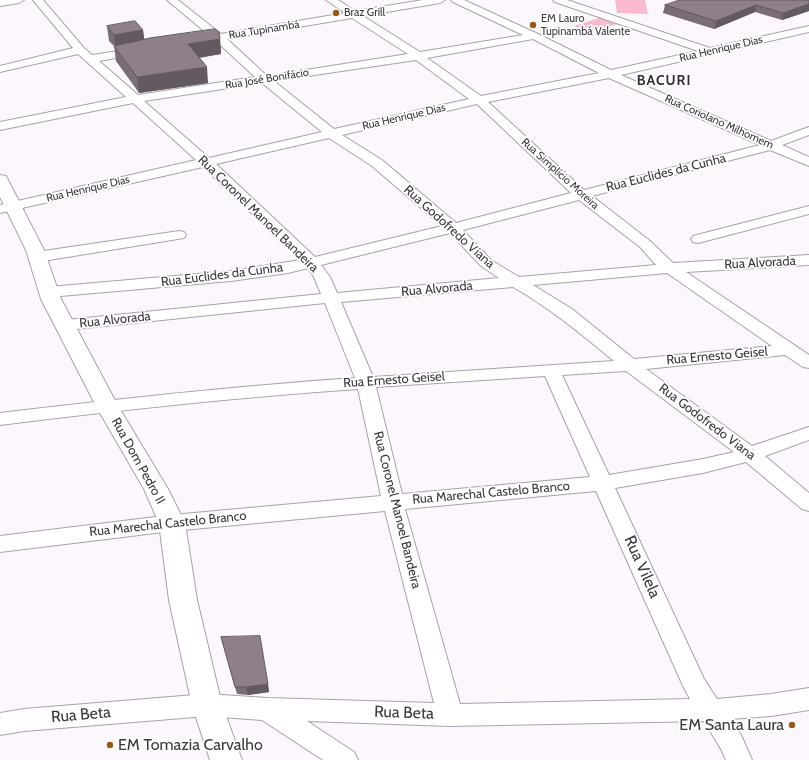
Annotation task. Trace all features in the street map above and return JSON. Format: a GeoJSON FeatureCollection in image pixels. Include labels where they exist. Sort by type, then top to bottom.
{"type":"FeatureCollection","features":[{"type":"Feature","properties":{"kind":"main road","name":"Rua Dom Pedro II"},"geometry":{"type":"LineString","coordinates":[[0,180],[7,207],[37,257],[50,296],[107,406],[145,469],[172,523],[184,600],[207,705],[226,760]]}},
{"type":"Feature","properties":{"kind":"street"},"geometry":{"type":"LineString","coordinates":[[0,3],[19,0]]}},
{"type":"Feature","properties":{"kind":"street","name":"Rua Coronel Manoel Bandeira"},"geometry":{"type":"LineString","coordinates":[[38,0],[84,55],[206,162],[312,262],[328,289],[366,382],[394,502],[450,715]]}},
{"type":"Feature","properties":{"kind":"street","name":"Rua Godofredo Viana"},"geometry":{"type":"LineString","coordinates":[[172,0],[218,37],[265,80],[332,134],[377,164],[453,228],[486,263],[543,297],[566,313],[630,364],[750,454],[809,504]]}},
{"type":"Feature","properties":{"kind":"street","name":"Rua Simplício Moreira"},"geometry":{"type":"LineString","coordinates":[[331,0],[418,56],[479,100],[581,195],[645,244],[667,266],[789,350],[809,362]]}},
{"type":"Feature","properties":{"kind":"street","name":"Rua Tupinambá"},"geometry":{"type":"LineString","coordinates":[[202,40],[440,0]]}},
{"type":"Feature","properties":{"kind":"street","name":"Rua Coriolano Milhomem"},"geometry":{"type":"LineString","coordinates":[[456,0],[534,36],[610,74],[809,162]]}},
{"type":"Feature","properties":{"kind":"street"},"geometry":{"type":"LineString","coordinates":[[558,0],[709,52]]}},
{"type":"Feature","properties":{"kind":"street","name":"Rua Henrique Dias"},"geometry":{"type":"LineString","coordinates":[[7,207],[479,100],[610,74],[807,31]]}},
{"type":"Feature","properties":{"kind":"street","name":"Rua José Bonifácio"},"geometry":{"type":"LineString","coordinates":[[0,126],[135,99],[418,56],[534,36]]}},
{"type":"Feature","properties":{"kind":"street"},"geometry":{"type":"LineString","coordinates":[[0,69],[84,55],[149,49]]}},
{"type":"Feature","properties":{"kind":"street","name":"Rua Euclides da Cunha"},"geometry":{"type":"LineString","coordinates":[[50,296],[263,272],[312,262],[453,228],[771,146],[809,131]]}},
{"type":"Feature","properties":{"kind":"street"},"geometry":{"type":"LineString","coordinates":[[698,239],[809,210]]}},
{"type":"Feature","properties":{"kind":"street"},"geometry":{"type":"LineString","coordinates":[[37,257],[179,235]]}},
{"type":"Feature","properties":{"kind":"street","name":"Rua Alvorada"},"geometry":{"type":"LineString","coordinates":[[64,321],[328,289],[510,278],[667,266],[809,260]]}},
{"type":"Feature","properties":{"kind":"street","name":"Rua Ernesto Geisel"},"geometry":{"type":"LineString","coordinates":[[0,419],[107,406],[285,388],[551,370],[789,350]]}},
{"type":"Feature","properties":{"kind":"street","name":"Rua Vilela"},"geometry":{"type":"LineString","coordinates":[[551,370],[695,686],[732,743],[739,760]]}},
{"type":"Feature","properties":{"kind":"street","name":"Rua Marechal Castelo Branco"},"geometry":{"type":"LineString","coordinates":[[0,544],[172,523],[603,483],[678,471],[750,454],[809,433]]}},
{"type":"Feature","properties":{"kind":"street","name":"Rua Beta"},"geometry":{"type":"LineString","coordinates":[[0,724],[24,720],[207,705],[267,709],[450,715],[711,710],[772,705],[809,699]]}},
{"type":"Feature","properties":{"kind":"street"},"geometry":{"type":"LineString","coordinates":[[267,709],[345,760]]}},
{"type":"Feature","properties":{"kind":"shaded area"},"geometry":{"type":"Polygon","coordinates":[[[615,0],[645,0],[648,14],[617,13],[615,0]]]}},
{"type":"Feature","properties":{"kind":"shaded area"},"geometry":{"type":"Polygon","coordinates":[[[602,17],[621,23],[591,32],[574,26],[602,17]]]}},
{"type":"Feature","properties":{"kind":"building"},"geometry":{"type":"Polygon","coordinates":[[[680,0],[809,0],[809,4],[783,13],[756,5],[716,21],[665,5],[680,0]]]}},
{"type":"Feature","properties":{"kind":"building"},"geometry":{"type":"Polygon","coordinates":[[[135,21],[143,30],[114,35],[107,26],[135,21]]]}},
{"type":"Feature","properties":{"kind":"building"},"geometry":{"type":"Polygon","coordinates":[[[215,29],[219,32],[220,39],[188,44],[207,67],[137,77],[114,46],[150,38],[215,29]]]}},
{"type":"Feature","properties":{"kind":"building"},"geometry":{"type":"Polygon","coordinates":[[[260,636],[268,684],[235,687],[221,637],[260,636]]]}},
{"type":"Feature","properties":{"kind":"place","name":"Braz Grill"},"geometry":{"type":"Point","coordinates":[336,13]}},
{"type":"Feature","properties":{"kind":"place","name":"EM Lauro Tupinambá Valente"},"geometry":{"type":"Point","coordinates":[533,25]}},
{"type":"Feature","properties":{"kind":"place","name":"EM Santa Laura"},"geometry":{"type":"Point","coordinates":[792,725]}},
{"type":"Feature","properties":{"kind":"place","name":"EM Tomazia Carvalho"},"geometry":{"type":"Point","coordinates":[110,745]}},
{"type":"Feature","properties":{"kind":"district","name":"BACURI"},"geometry":{"type":"Point","coordinates":[664,81]}}]}
